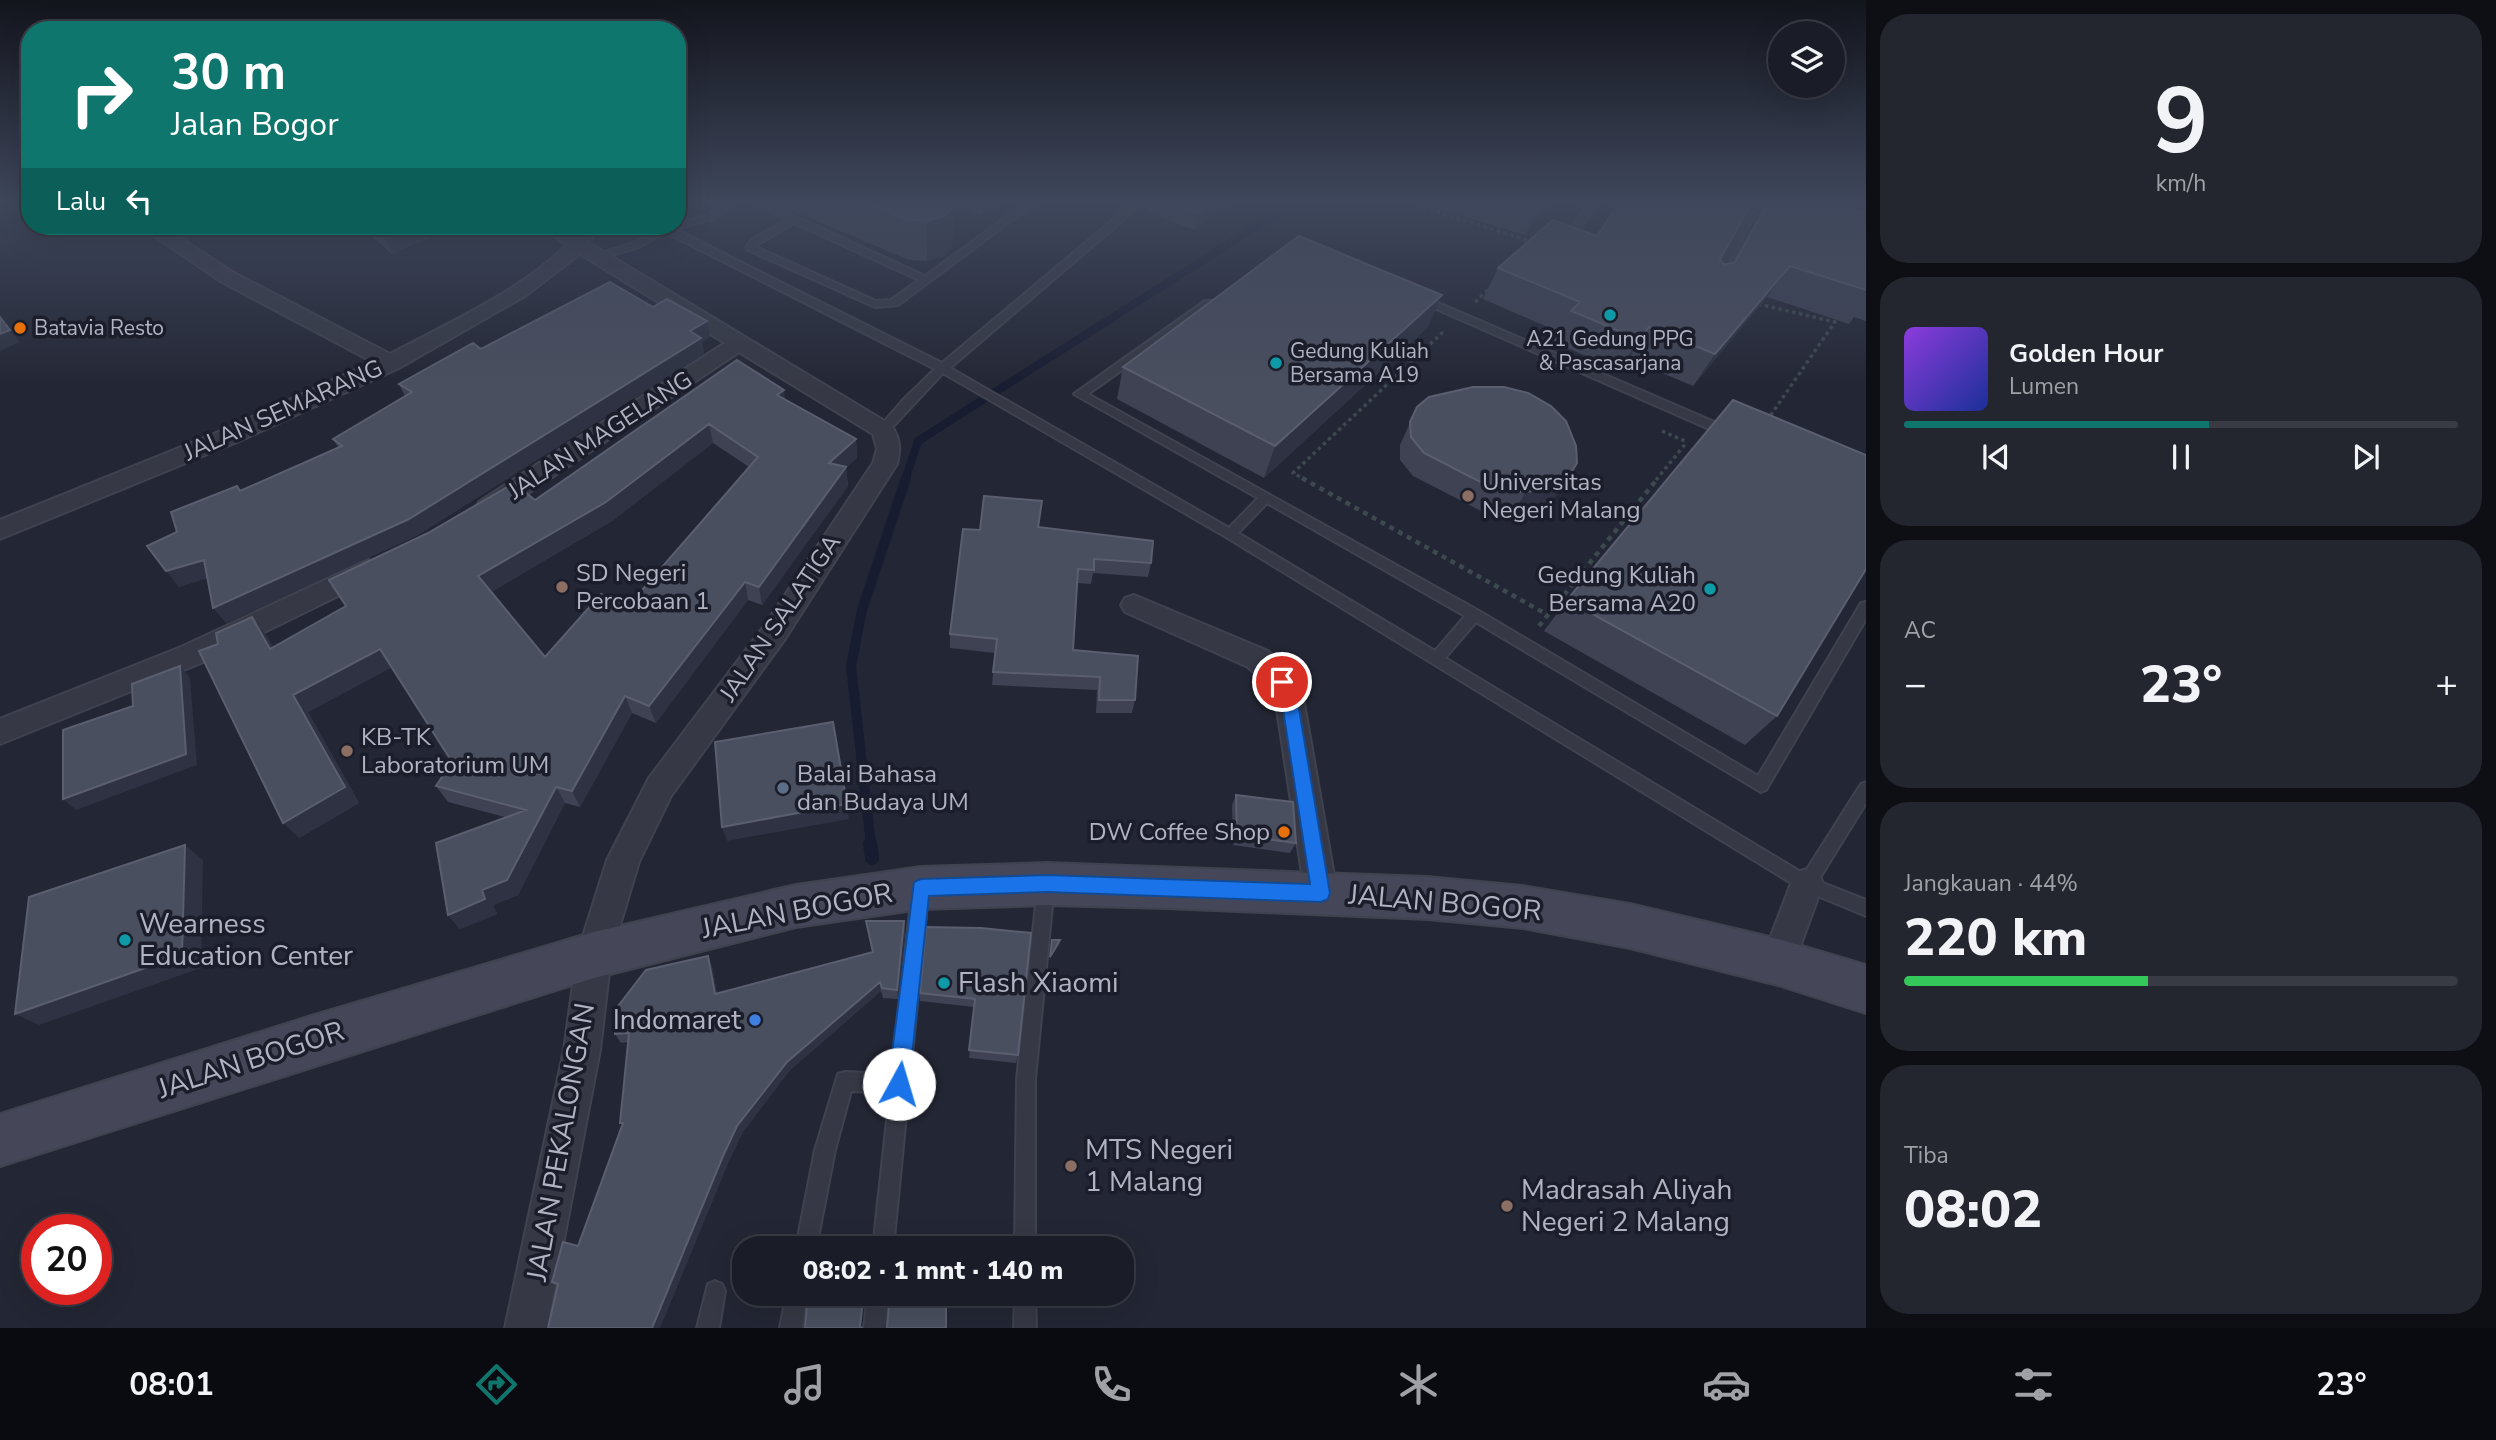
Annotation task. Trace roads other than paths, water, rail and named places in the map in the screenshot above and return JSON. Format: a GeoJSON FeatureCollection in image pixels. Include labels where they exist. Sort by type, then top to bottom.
{"type":"FeatureCollection","features":[{"type":"Feature","properties":{"kind":"main road","name":"JALAN BOGOR"},"geometry":{"type":"LineString","coordinates":[[0,1140],[308,1042],[594,956],[796,906],[921,888],[1047,884],[1427,898],[1523,907],[1630,926],[1778,962],[1866,989]]}},
{"type":"Feature","properties":{"kind":"street"},"geometry":{"type":"LineString","coordinates":[[209,265],[391,363]]}},
{"type":"Feature","properties":{"kind":"street","name":"JALAN SEMARANG"},"geometry":{"type":"LineString","coordinates":[[555,269],[559,265]]}},
{"type":"Feature","properties":{"kind":"street","name":"JALAN SEMARANG"},"geometry":{"type":"LineString","coordinates":[[0,530],[299,407],[391,363],[555,269],[568,265]]}},
{"type":"Feature","properties":{"kind":"street"},"geometry":{"type":"LineString","coordinates":[[613,265],[883,430]]}},
{"type":"Feature","properties":{"kind":"street","name":"JALAN MAGELANG"},"geometry":{"type":"LineString","coordinates":[[470,520],[740,342]]}},
{"type":"Feature","properties":{"kind":"street","name":"JALAN SALATIGA"},"geometry":{"type":"LineString","coordinates":[[594,956],[623,860],[660,787],[775,632],[885,464],[889,449],[883,430]]}},
{"type":"Feature","properties":{"kind":"street"},"geometry":{"type":"LineString","coordinates":[[0,732],[191,655],[388,561]]}},
{"type":"Feature","properties":{"kind":"street"},"geometry":{"type":"LineString","coordinates":[[1134,605],[1258,659],[1282,682],[1290,703],[1321,893]]}},
{"type":"Feature","properties":{"kind":"street"},"geometry":{"type":"LineString","coordinates":[[1778,962],[1807,884]]}},
{"type":"Feature","properties":{"kind":"street","name":"JALAN PEKALONGAN"},"geometry":{"type":"LineString","coordinates":[[526,1328],[582,1050],[594,956]]}},
{"type":"Feature","properties":{"kind":"lane"},"geometry":{"type":"LineString","coordinates":[[738,265],[942,368],[1437,657],[1807,884],[1866,908]]}},
{"type":"Feature","properties":{"kind":"lane"},"geometry":{"type":"LineString","coordinates":[[789,265],[875,304],[894,303],[946,265]]}},
{"type":"Feature","properties":{"kind":"lane"},"geometry":{"type":"LineString","coordinates":[[893,265],[926,280]]}},
{"type":"Feature","properties":{"kind":"lane"},"geometry":{"type":"LineString","coordinates":[[883,430],[907,400],[1061,265]]}},
{"type":"Feature","properties":{"kind":"lane"},"geometry":{"type":"LineString","coordinates":[[1707,292],[1722,265]]}},
{"type":"Feature","properties":{"kind":"lane"},"geometry":{"type":"LineString","coordinates":[[1409,294],[1752,443]]}},
{"type":"Feature","properties":{"kind":"lane"},"geometry":{"type":"LineString","coordinates":[[1216,299],[1080,394],[1474,615],[1762,785],[1866,607]]}},
{"type":"Feature","properties":{"kind":"lane"},"geometry":{"type":"LineString","coordinates":[[1230,534],[1266,497]]}},
{"type":"Feature","properties":{"kind":"lane"},"geometry":{"type":"LineString","coordinates":[[1437,657],[1474,615]]}},
{"type":"Feature","properties":{"kind":"lane"},"geometry":{"type":"LineString","coordinates":[[1807,884],[1866,789]]}},
{"type":"Feature","properties":{"kind":"lane"},"geometry":{"type":"LineString","coordinates":[[1025,1236],[1026,1079],[1047,884]]}},
{"type":"Feature","properties":{"kind":"lane"},"geometry":{"type":"LineString","coordinates":[[884,1236],[921,888]]}},
{"type":"Feature","properties":{"kind":"lane"},"geometry":{"type":"LineString","coordinates":[[808,1236],[825,1150],[845,1081],[899,1084]]}},
{"type":"Feature","properties":{"kind":"lane"},"geometry":{"type":"LineString","coordinates":[[708,1328],[715,1291]]}},
{"type":"Feature","properties":{"kind":"lane"},"geometry":{"type":"LineString","coordinates":[[790,1328],[794,1306]]}},
{"type":"Feature","properties":{"kind":"lane"},"geometry":{"type":"LineString","coordinates":[[875,1328],[877,1306]]}},
{"type":"Feature","properties":{"kind":"lane"},"geometry":{"type":"LineString","coordinates":[[1024,1328],[1025,1306]]}},
{"type":"Feature","properties":{"kind":"waterway"},"geometry":{"type":"LineString","coordinates":[[905,480],[918,441],[1195,265]]}},
{"type":"Feature","properties":{"kind":"waterway"},"geometry":{"type":"LineString","coordinates":[[871,845],[851,666],[862,610],[906,478]]}},
{"type":"Feature","properties":{"kind":"waterway"},"geometry":{"type":"LineString","coordinates":[[870,844],[872,858]]}},
{"type":"Feature","properties":{"kind":"place","name":"A21 Gedung PPG & Pascasarjana"},"geometry":{"type":"Point","coordinates":[1610,315]}},
{"type":"Feature","properties":{"kind":"place","name":"Batavia Resto"},"geometry":{"type":"Point","coordinates":[20,328]}},
{"type":"Feature","properties":{"kind":"place","name":"Gedung Kuliah Bersama A19"},"geometry":{"type":"Point","coordinates":[1276,363]}},
{"type":"Feature","properties":{"kind":"place","name":"Universitas Negeri Malang"},"geometry":{"type":"Point","coordinates":[1468,496]}},
{"type":"Feature","properties":{"kind":"place","name":"SD Negeri Percobaan 1"},"geometry":{"type":"Point","coordinates":[562,587]}},
{"type":"Feature","properties":{"kind":"place","name":"Gedung Kuliah Bersama A20"},"geometry":{"type":"Point","coordinates":[1710,589]}},
{"type":"Feature","properties":{"kind":"place","name":"KB-TK Laboratorium UM"},"geometry":{"type":"Point","coordinates":[347,751]}},
{"type":"Feature","properties":{"kind":"place","name":"Balai Bahasa dan Budaya UM"},"geometry":{"type":"Point","coordinates":[783,788]}},
{"type":"Feature","properties":{"kind":"place","name":"DW Coffee Shop"},"geometry":{"type":"Point","coordinates":[1284,832]}},
{"type":"Feature","properties":{"kind":"place","name":"Wearness Education Center"},"geometry":{"type":"Point","coordinates":[125,940]}},
{"type":"Feature","properties":{"kind":"place","name":"Flash Xiaomi"},"geometry":{"type":"Point","coordinates":[944,983]}},
{"type":"Feature","properties":{"kind":"place","name":"Indomaret"},"geometry":{"type":"Point","coordinates":[755,1020]}},
{"type":"Feature","properties":{"kind":"place","name":"MTS Negeri 1 Malang"},"geometry":{"type":"Point","coordinates":[1071,1166]}},
{"type":"Feature","properties":{"kind":"place","name":"Madrasah Aliyah Negeri 2 Malang"},"geometry":{"type":"Point","coordinates":[1507,1206]}}]}
